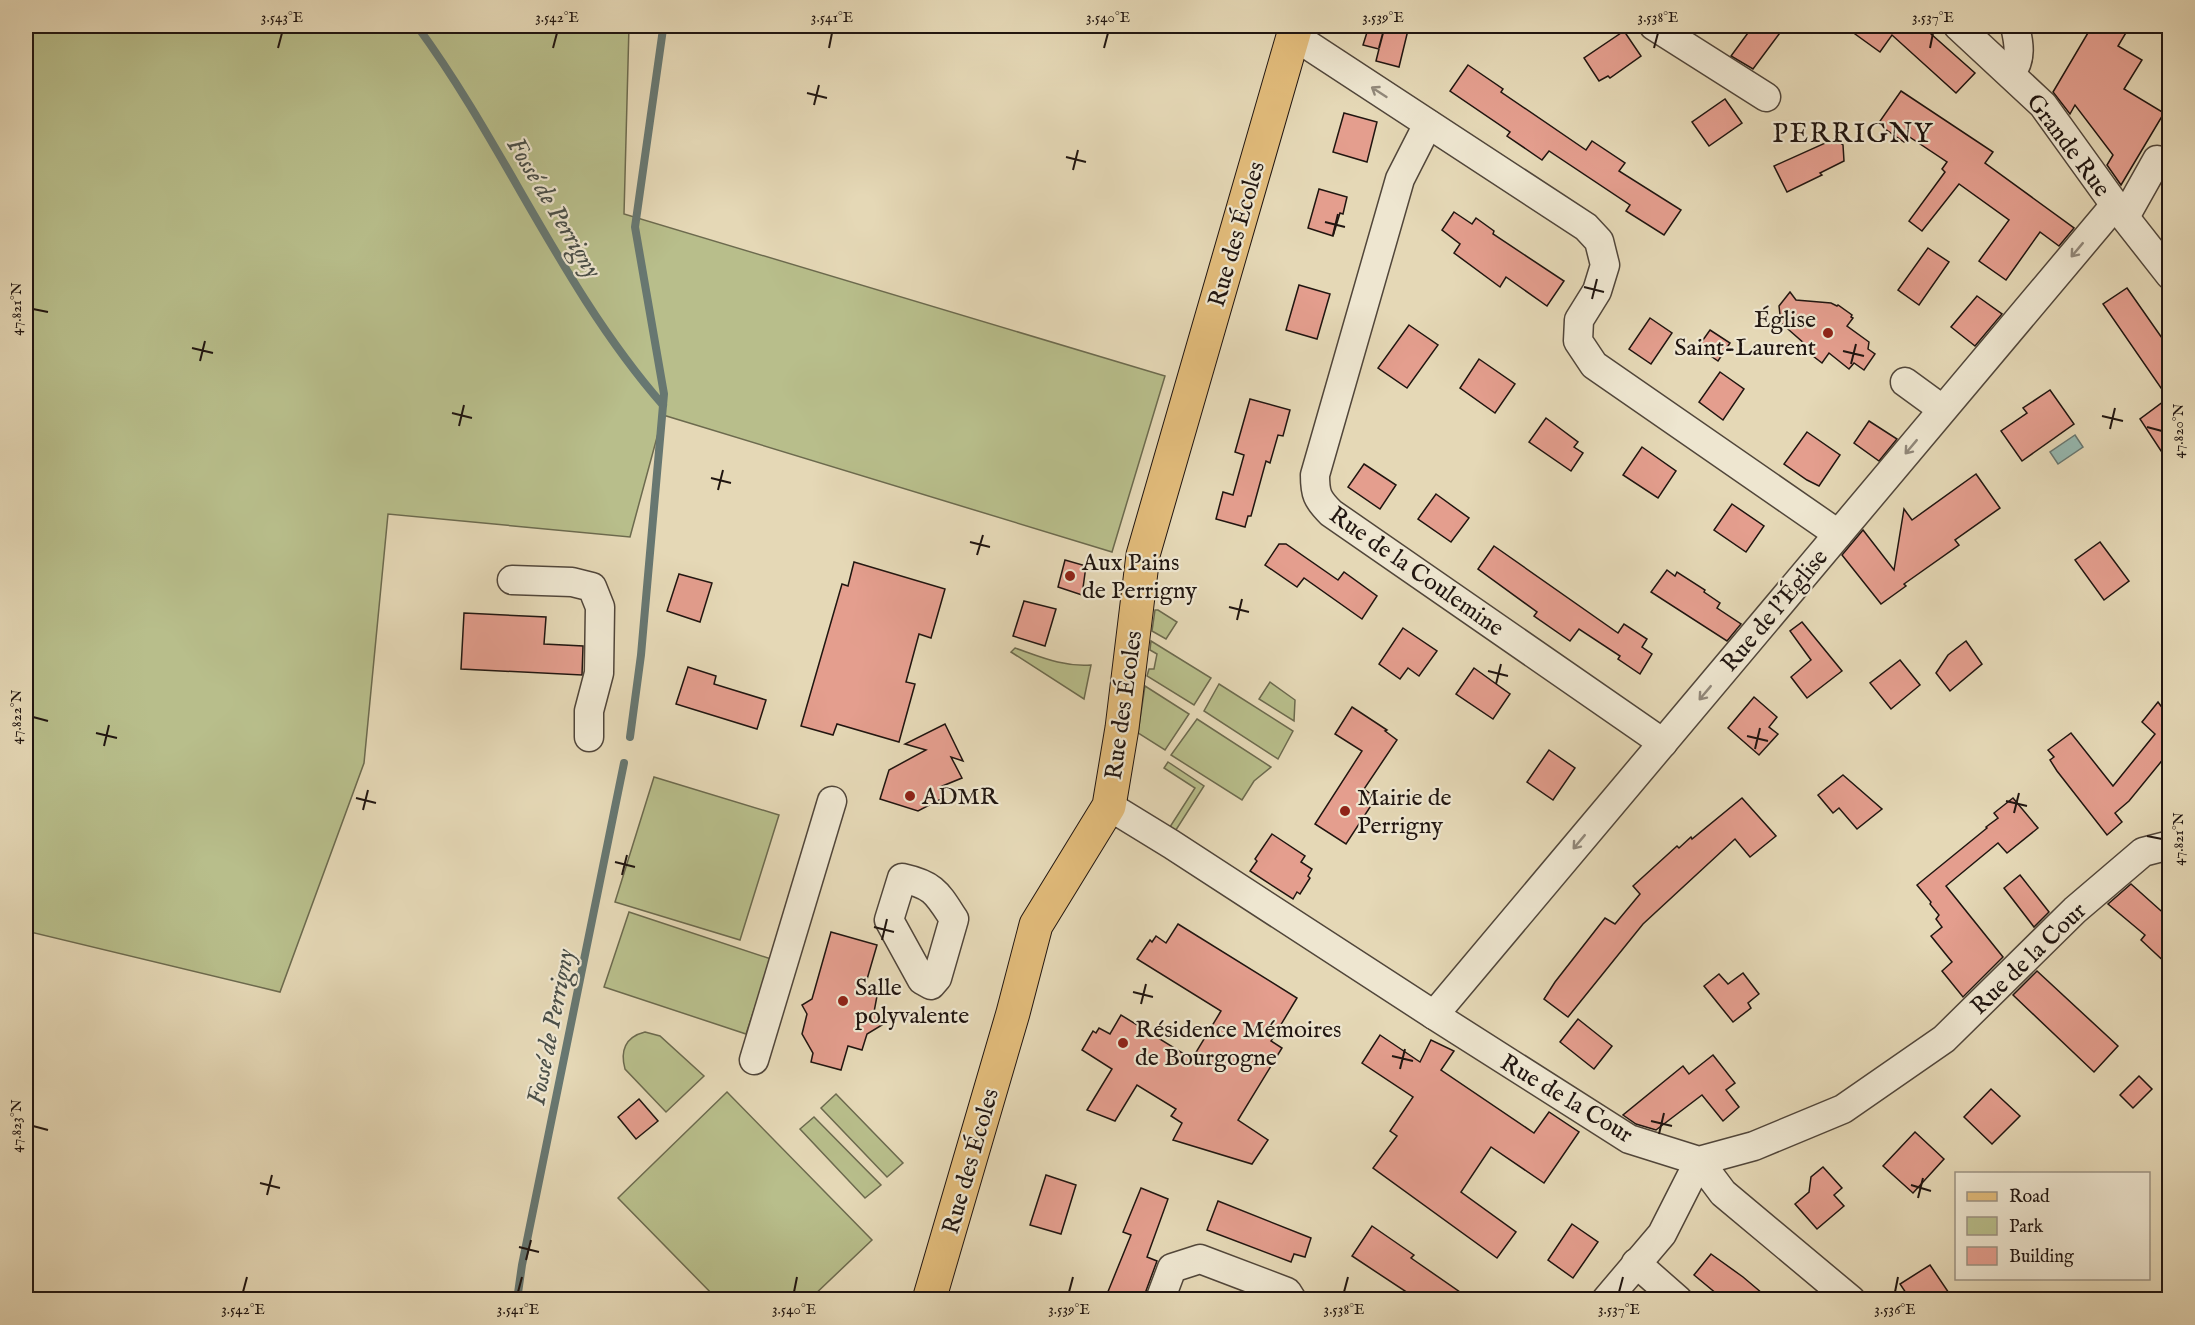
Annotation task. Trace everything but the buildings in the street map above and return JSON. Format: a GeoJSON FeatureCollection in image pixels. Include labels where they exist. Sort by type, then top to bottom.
{"type":"FeatureCollection","features":[{"type":"Feature","properties":{"kind":"main road","name":"Rue des Écoles"},"geometry":{"type":"LineString","coordinates":[[929,1299],[1013,1013],[1036,925],[1109,806],[1124,717],[1143,555],[1294,33]]}},
{"type":"Feature","properties":{"kind":"street"},"geometry":{"type":"LineString","coordinates":[[1654,26],[1766,97]]}},
{"type":"Feature","properties":{"kind":"street","name":"Grande Rue"},"geometry":{"type":"LineString","coordinates":[[1958,26],[2043,105],[2169,275]]}},
{"type":"Feature","properties":{"kind":"street"},"geometry":{"type":"LineString","coordinates":[[2011,73],[2018,64],[2019,44],[2015,26]]}},
{"type":"Feature","properties":{"kind":"street"},"geometry":{"type":"LineString","coordinates":[[1294,33],[1305,43],[1586,227],[1599,241],[1605,265],[1597,291],[1580,320],[1578,341],[1594,365],[1838,534]]}},
{"type":"Feature","properties":{"kind":"street","name":"Rue de la Coulemine"},"geometry":{"type":"LineString","coordinates":[[1428,124],[1396,191],[1315,475],[1315,489],[1319,501],[1330,513],[1663,743]]}},
{"type":"Feature","properties":{"kind":"street","name":"Rue de l'Église"},"geometry":{"type":"LineString","coordinates":[[1434,1015],[1942,410],[2120,211],[2157,160]]}},
{"type":"Feature","properties":{"kind":"street"},"geometry":{"type":"LineString","coordinates":[[1905,382],[1942,410]]}},
{"type":"Feature","properties":{"kind":"street"},"geometry":{"type":"LineString","coordinates":[[512,580],[572,582],[592,587],[600,607],[599,673],[589,711],[589,736]]}},
{"type":"Feature","properties":{"kind":"street"},"geometry":{"type":"LineString","coordinates":[[754,1060],[832,801]]}},
{"type":"Feature","properties":{"kind":"street","name":"Rue de la Cour"},"geometry":{"type":"LineString","coordinates":[[1109,806],[1629,1139],[1699,1161],[1754,1146],[1843,1109],[1944,1039],[2075,910],[2144,852],[2169,845]]}},
{"type":"Feature","properties":{"kind":"street"},"geometry":{"type":"LineString","coordinates":[[1606,1299],[1662,1234],[1699,1161],[1723,1193],[1851,1299]]}},
{"type":"Feature","properties":{"kind":"street"},"geometry":{"type":"LineString","coordinates":[[1160,1299],[1172,1268],[1200,1259],[1287,1292],[1292,1299]]}},
{"type":"Feature","properties":{"kind":"street"},"geometry":{"type":"LineString","coordinates":[[1636,1263],[1678,1299]]}},
{"type":"Feature","properties":{"kind":"green space"},"geometry":{"type":"Polygon","coordinates":[[[26,26],[629,26],[624,214],[1165,376],[1112,552],[663,415],[630,537],[388,514],[364,763],[280,992],[26,931],[26,26]]]}},
{"type":"Feature","properties":{"kind":"green space"},"geometry":{"type":"Polygon","coordinates":[[[1155,610],[1177,622],[1166,639],[1152,631],[1155,610]]]}},
{"type":"Feature","properties":{"kind":"green space"},"geometry":{"type":"Polygon","coordinates":[[[1151,641],[1211,678],[1194,705],[1147,676],[1149,669],[1154,669],[1157,654],[1150,650],[1151,641]]]}},
{"type":"Feature","properties":{"kind":"green space"},"geometry":{"type":"Polygon","coordinates":[[[1015,648],[1062,663],[1091,665],[1084,699],[1011,652],[1015,648]]]}},
{"type":"Feature","properties":{"kind":"green space"},"geometry":{"type":"Polygon","coordinates":[[[1270,682],[1295,700],[1294,721],[1259,699],[1270,682]]]}},
{"type":"Feature","properties":{"kind":"green space"},"geometry":{"type":"Polygon","coordinates":[[[1219,684],[1293,731],[1278,759],[1204,711],[1219,684]]]}},
{"type":"Feature","properties":{"kind":"green space"},"geometry":{"type":"Polygon","coordinates":[[[1145,686],[1189,714],[1165,750],[1138,733],[1145,686]]]}},
{"type":"Feature","properties":{"kind":"green space"},"geometry":{"type":"Polygon","coordinates":[[[1197,719],[1271,767],[1254,781],[1242,800],[1171,755],[1197,719]]]}},
{"type":"Feature","properties":{"kind":"green space"},"geometry":{"type":"Polygon","coordinates":[[[1168,762],[1204,786],[1174,833],[1168,830],[1195,788],[1164,768],[1168,762]]]}},
{"type":"Feature","properties":{"kind":"green space"},"geometry":{"type":"Polygon","coordinates":[[[654,777],[779,815],[740,940],[615,902],[654,777]]]}},
{"type":"Feature","properties":{"kind":"green space"},"geometry":{"type":"Polygon","coordinates":[[[629,912],[771,959],[746,1034],[604,987],[629,912]]]}},
{"type":"Feature","properties":{"kind":"green space"},"geometry":{"type":"Polygon","coordinates":[[[645,1032],[660,1036],[704,1076],[666,1112],[625,1069],[623,1056],[626,1046],[633,1037],[645,1032]]]}},
{"type":"Feature","properties":{"kind":"green space"},"geometry":{"type":"Polygon","coordinates":[[[727,1092],[872,1240],[810,1299],[717,1299],[618,1198],[727,1092]]]}},
{"type":"Feature","properties":{"kind":"green space"},"geometry":{"type":"Polygon","coordinates":[[[836,1094],[903,1163],[887,1177],[821,1108],[836,1094]]]}},
{"type":"Feature","properties":{"kind":"green space"},"geometry":{"type":"Polygon","coordinates":[[[814,1117],[881,1185],[865,1198],[800,1129],[814,1117]]]}},
{"type":"Feature","properties":{"kind":"water"},"geometry":{"type":"Polygon","coordinates":[[[2075,435],[2083,447],[2058,464],[2050,452],[2075,435]]]}},
{"type":"Feature","properties":{"kind":"waterway","name":"Fossé de Perrigny"},"geometry":{"type":"LineString","coordinates":[[417,26],[479,120],[595,315],[627,361],[663,405]]}},
{"type":"Feature","properties":{"kind":"waterway","name":"Fossé de Perrigny"},"geometry":{"type":"LineString","coordinates":[[630,737],[641,655],[664,394],[635,227],[663,29]]}},
{"type":"Feature","properties":{"kind":"waterway","name":"Fossé de Perrigny"},"geometry":{"type":"LineString","coordinates":[[517,1300],[522,1265],[624,763]]}},
{"type":"Feature","properties":{"kind":"place","name":"Église Saint-Laurent"},"geometry":{"type":"Point","coordinates":[1828,333]}},
{"type":"Feature","properties":{"kind":"place","name":"Aux Pains de Perrigny"},"geometry":{"type":"Point","coordinates":[1070,576]}},
{"type":"Feature","properties":{"kind":"place","name":"ADMR"},"geometry":{"type":"Point","coordinates":[910,796]}},
{"type":"Feature","properties":{"kind":"place","name":"Mairie de Perrigny"},"geometry":{"type":"Point","coordinates":[1345,811]}},
{"type":"Feature","properties":{"kind":"place","name":"Salle polyvalente"},"geometry":{"type":"Point","coordinates":[843,1001]}},
{"type":"Feature","properties":{"kind":"place","name":"Résidence Mémoires de Bourgogne"},"geometry":{"type":"Point","coordinates":[1123,1043]}},
{"type":"Feature","properties":{"kind":"district","name":"PERRIGNY"},"geometry":{"type":"Point","coordinates":[1853,133]}}]}
